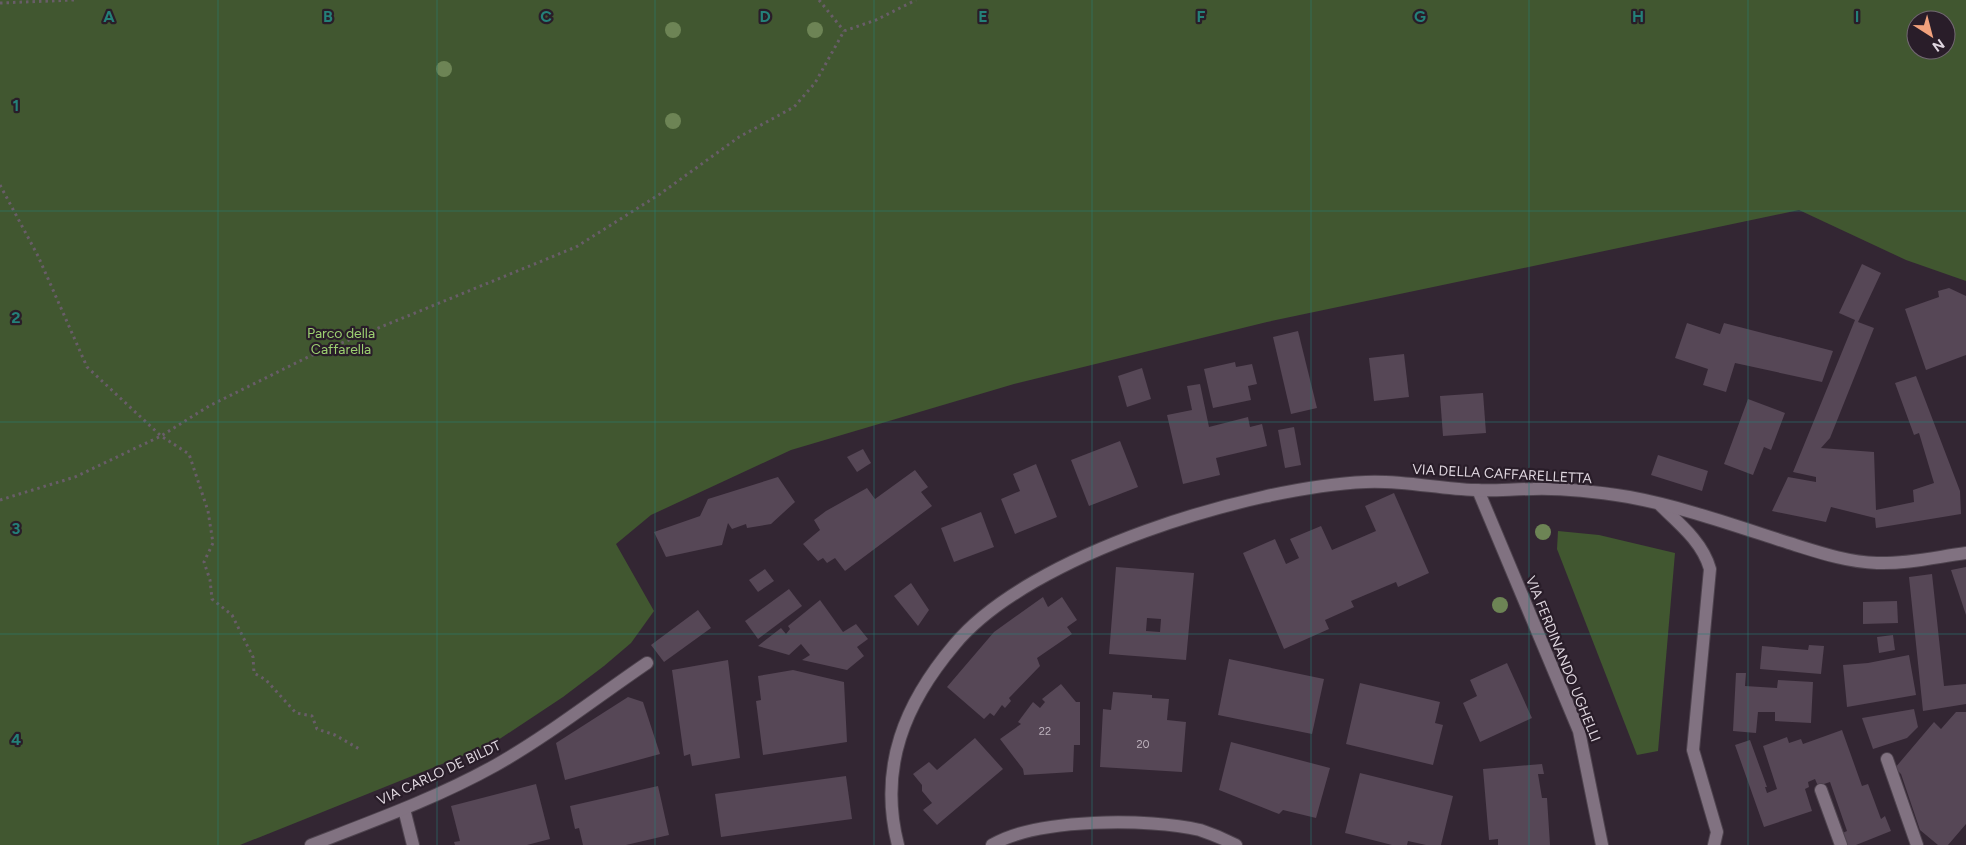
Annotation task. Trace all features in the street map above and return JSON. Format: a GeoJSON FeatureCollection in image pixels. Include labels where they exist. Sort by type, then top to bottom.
{"type":"FeatureCollection","features":[{"type":"Feature","properties":{"kind":"street","name":"VIA DELLA CAFFARELLETTA"},"geometry":{"type":"LineString","coordinates":[[898,845],[892,815],[892,771],[904,726],[918,693],[949,650],[974,624],[1031,584],[1092,552],[1161,526],[1283,493],[1314,487],[1370,482],[1478,490],[1535,488],[1572,490],[1624,496],[1659,504],[1844,559],[1887,563],[1966,553]]}},
{"type":"Feature","properties":{"kind":"street","name":"VIA FERDINANDO UGHELLI"},"geometry":{"type":"LineString","coordinates":[[1478,490],[1579,731],[1602,845]]}},
{"type":"Feature","properties":{"kind":"street"},"geometry":{"type":"LineString","coordinates":[[1659,504],[1697,543],[1704,553],[1710,569],[1693,750],[1717,832],[1714,845]]}},
{"type":"Feature","properties":{"kind":"street","name":"VIA CARLO DE BILDT"},"geometry":{"type":"LineString","coordinates":[[311,845],[404,809],[474,777],[518,752],[647,663]]}},
{"type":"Feature","properties":{"kind":"street"},"geometry":{"type":"LineString","coordinates":[[1886,760],[1917,845]]}},
{"type":"Feature","properties":{"kind":"street"},"geometry":{"type":"LineString","coordinates":[[1821,790],[1841,845]]}},
{"type":"Feature","properties":{"kind":"street"},"geometry":{"type":"LineString","coordinates":[[404,809],[413,845]]}},
{"type":"Feature","properties":{"kind":"street"},"geometry":{"type":"LineString","coordinates":[[992,845],[1032,829],[1089,824],[1138,824],[1185,828],[1214,835],[1235,845]]}},
{"type":"Feature","properties":{"kind":"path"},"geometry":{"type":"LineString","coordinates":[[0,3],[74,0]]}},
{"type":"Feature","properties":{"kind":"path"},"geometry":{"type":"LineString","coordinates":[[819,0],[844,32]]}},
{"type":"Feature","properties":{"kind":"path"},"geometry":{"type":"LineString","coordinates":[[0,500],[76,477],[160,436],[209,406],[310,356],[576,247],[660,194],[739,137],[794,107],[815,83],[844,32],[876,20],[916,0]]}},
{"type":"Feature","properties":{"kind":"path"},"geometry":{"type":"LineString","coordinates":[[0,185],[38,256],[86,367],[160,436],[189,454],[208,512],[213,542],[204,562],[210,580],[212,599],[232,615],[245,645],[253,657],[254,673],[266,680],[296,713],[312,716],[317,729],[335,735],[361,750]]}},
{"type":"Feature","properties":{"kind":"green space","name":"Parco della Caffarella"},"geometry":{"type":"Polygon","coordinates":[[[0,0],[1966,0],[1966,281],[1906,260],[1799,210],[1267,322],[1014,384],[791,450],[651,515],[616,544],[654,611],[631,643],[563,697],[492,744],[240,845],[0,845],[0,0]]]}},
{"type":"Feature","properties":{"kind":"green space"},"geometry":{"type":"Polygon","coordinates":[[[1558,531],[1599,535],[1675,553],[1658,751],[1637,755],[1557,549],[1558,531]]]}},
{"type":"Feature","properties":{"kind":"building"},"geometry":{"type":"Polygon","coordinates":[[[1862,264],[1881,273],[1858,322],[1874,328],[1830,438],[1821,448],[1874,452],[1876,510],[1914,502],[1913,490],[1934,483],[1919,433],[1914,435],[1895,383],[1916,376],[1960,491],[1961,514],[1876,528],[1875,518],[1831,507],[1826,522],[1772,511],[1788,477],[1816,482],[1816,477],[1793,472],[1855,320],[1839,313],[1862,264]]]}},
{"type":"Feature","properties":{"kind":"building"},"geometry":{"type":"Polygon","coordinates":[[[1949,288],[1966,296],[1966,355],[1926,370],[1905,309],[1939,297],[1938,291],[1949,288]]]}},
{"type":"Feature","properties":{"kind":"building"},"geometry":{"type":"Polygon","coordinates":[[[1687,323],[1720,334],[1724,323],[1833,351],[1822,382],[1735,363],[1726,392],[1703,385],[1708,369],[1675,358],[1687,323]]]}},
{"type":"Feature","properties":{"kind":"building"},"geometry":{"type":"Polygon","coordinates":[[[1298,331],[1317,408],[1291,414],[1273,337],[1298,331]]]}},
{"type":"Feature","properties":{"kind":"building"},"geometry":{"type":"Polygon","coordinates":[[[1404,354],[1409,397],[1374,401],[1369,358],[1404,354]]]}},
{"type":"Feature","properties":{"kind":"building"},"geometry":{"type":"Polygon","coordinates":[[[1235,362],[1236,367],[1252,364],[1257,384],[1248,386],[1251,400],[1213,408],[1204,369],[1235,362]]]}},
{"type":"Feature","properties":{"kind":"building"},"geometry":{"type":"Polygon","coordinates":[[[1142,368],[1151,399],[1127,407],[1118,376],[1142,368]]]}},
{"type":"Feature","properties":{"kind":"building"},"geometry":{"type":"Polygon","coordinates":[[[1200,384],[1209,427],[1248,417],[1250,427],[1262,424],[1267,446],[1216,458],[1220,475],[1183,484],[1167,415],[1192,410],[1187,386],[1200,384]]]}},
{"type":"Feature","properties":{"kind":"building"},"geometry":{"type":"Polygon","coordinates":[[[1483,393],[1486,433],[1443,436],[1440,396],[1483,393]]]}},
{"type":"Feature","properties":{"kind":"building"},"geometry":{"type":"Polygon","coordinates":[[[1748,399],[1785,413],[1771,450],[1764,447],[1753,475],[1724,464],[1748,399]]]}},
{"type":"Feature","properties":{"kind":"building"},"geometry":{"type":"Polygon","coordinates":[[[1294,427],[1301,465],[1285,468],[1278,430],[1294,427]]]}},
{"type":"Feature","properties":{"kind":"building"},"geometry":{"type":"Polygon","coordinates":[[[1120,441],[1138,487],[1089,506],[1071,460],[1120,441]]]}},
{"type":"Feature","properties":{"kind":"building"},"geometry":{"type":"Polygon","coordinates":[[[863,449],[871,463],[857,472],[847,457],[863,449]]]}},
{"type":"Feature","properties":{"kind":"building"},"geometry":{"type":"Polygon","coordinates":[[[1658,455],[1708,471],[1702,491],[1651,475],[1658,455]]]}},
{"type":"Feature","properties":{"kind":"building"},"geometry":{"type":"Polygon","coordinates":[[[1036,464],[1057,517],[1015,534],[1001,499],[1020,491],[1013,474],[1036,464]]]}},
{"type":"Feature","properties":{"kind":"building"},"geometry":{"type":"Polygon","coordinates":[[[915,470],[928,487],[921,492],[932,506],[845,571],[835,558],[827,563],[823,558],[818,561],[803,544],[820,530],[814,520],[826,511],[867,488],[875,499],[915,470]]]}},
{"type":"Feature","properties":{"kind":"building"},"geometry":{"type":"Polygon","coordinates":[[[778,477],[795,502],[771,524],[747,528],[746,524],[732,529],[728,523],[722,545],[666,557],[654,532],[700,516],[708,499],[778,477]]]}},
{"type":"Feature","properties":{"kind":"building"},"geometry":{"type":"Polygon","coordinates":[[[1394,493],[1429,573],[1398,587],[1396,582],[1351,601],[1354,607],[1325,620],[1329,629],[1284,649],[1243,553],[1275,539],[1286,564],[1299,558],[1290,539],[1321,526],[1332,550],[1376,531],[1365,506],[1394,493]]]}},
{"type":"Feature","properties":{"kind":"building"},"geometry":{"type":"Polygon","coordinates":[[[981,512],[994,547],[954,562],[941,528],[981,512]]]}},
{"type":"Feature","properties":{"kind":"building"},"geometry":{"type":"Polygon","coordinates":[[[1116,567],[1194,573],[1186,660],[1109,654],[1116,567]],[[1147,618],[1146,631],[1160,632],[1161,619],[1147,618]]]}},
{"type":"Feature","properties":{"kind":"building"},"geometry":{"type":"Polygon","coordinates":[[[1966,567],[1966,615],[1951,570],[1966,567]]]}},
{"type":"Feature","properties":{"kind":"building"},"geometry":{"type":"Polygon","coordinates":[[[765,569],[774,581],[758,592],[749,580],[765,569]]]}},
{"type":"Feature","properties":{"kind":"building"},"geometry":{"type":"Polygon","coordinates":[[[1932,574],[1944,686],[1966,684],[1966,704],[1923,711],[1909,577],[1932,574]]]}},
{"type":"Feature","properties":{"kind":"building"},"geometry":{"type":"Polygon","coordinates":[[[911,583],[929,610],[918,626],[894,596],[911,583]]]}},
{"type":"Feature","properties":{"kind":"building"},"geometry":{"type":"Polygon","coordinates":[[[789,589],[802,606],[758,639],[745,621],[789,589]]]}},
{"type":"Feature","properties":{"kind":"building"},"geometry":{"type":"Polygon","coordinates":[[[1043,597],[1048,607],[1062,597],[1077,620],[1067,627],[1072,634],[1037,658],[1040,666],[1009,698],[1011,701],[1005,708],[1002,705],[994,716],[990,713],[984,719],[947,687],[994,632],[1043,597]]]}},
{"type":"Feature","properties":{"kind":"building"},"geometry":{"type":"Polygon","coordinates":[[[820,600],[843,632],[856,624],[868,639],[857,647],[864,656],[847,670],[802,660],[810,655],[801,644],[789,655],[758,646],[781,628],[786,634],[790,629],[788,626],[820,600]]]}},
{"type":"Feature","properties":{"kind":"building"},"geometry":{"type":"Polygon","coordinates":[[[1897,601],[1898,623],[1863,624],[1863,602],[1897,601]]]}},
{"type":"Feature","properties":{"kind":"building"},"geometry":{"type":"Polygon","coordinates":[[[698,610],[711,628],[664,662],[651,645],[698,610]]]}},
{"type":"Feature","properties":{"kind":"building"},"geometry":{"type":"Polygon","coordinates":[[[1893,635],[1895,650],[1879,653],[1877,637],[1893,635]]]}},
{"type":"Feature","properties":{"kind":"building"},"geometry":{"type":"Polygon","coordinates":[[[1809,645],[1824,646],[1821,674],[1760,669],[1762,646],[1808,650],[1809,645]]]}},
{"type":"Feature","properties":{"kind":"building"},"geometry":{"type":"Polygon","coordinates":[[[1909,655],[1916,695],[1847,707],[1843,665],[1868,663],[1909,655]]]}},
{"type":"Feature","properties":{"kind":"building"},"geometry":{"type":"Polygon","coordinates":[[[1229,659],[1324,679],[1312,734],[1218,715],[1229,659]]]}},
{"type":"Feature","properties":{"kind":"building"},"geometry":{"type":"Polygon","coordinates":[[[728,660],[740,758],[692,766],[690,754],[684,756],[672,670],[728,660]]]}},
{"type":"Feature","properties":{"kind":"building"},"geometry":{"type":"Polygon","coordinates":[[[1507,663],[1532,718],[1480,742],[1463,703],[1477,696],[1470,680],[1507,663]]]}},
{"type":"Feature","properties":{"kind":"building"},"geometry":{"type":"Polygon","coordinates":[[[793,670],[844,682],[847,742],[763,755],[756,701],[761,700],[758,676],[793,670]]]}},
{"type":"Feature","properties":{"kind":"building"},"geometry":{"type":"Polygon","coordinates":[[[1736,673],[1746,673],[1745,686],[1777,688],[1778,680],[1813,682],[1811,723],[1775,721],[1775,712],[1758,712],[1756,733],[1733,731],[1736,673]]]}},
{"type":"Feature","properties":{"kind":"building"},"geometry":{"type":"Polygon","coordinates":[[[1360,683],[1440,702],[1435,723],[1443,725],[1433,765],[1346,744],[1360,683]]]}},
{"type":"Feature","properties":{"kind":"building"},"geometry":{"type":"Polygon","coordinates":[[[1061,684],[1076,702],[1080,702],[1080,745],[1074,745],[1073,772],[1024,775],[1023,769],[1000,739],[1021,724],[1018,722],[1033,702],[1040,708],[1045,702],[1042,699],[1061,684]]]}},
{"type":"Feature","properties":{"kind":"building"},"geometry":{"type":"Polygon","coordinates":[[[1113,692],[1152,695],[1152,698],[1169,699],[1167,720],[1186,722],[1182,772],[1100,767],[1103,709],[1111,710],[1113,692]]]}},
{"type":"Feature","properties":{"kind":"building"},"geometry":{"type":"Polygon","coordinates":[[[628,697],[643,702],[660,754],[565,780],[556,743],[628,697]]]}},
{"type":"Feature","properties":{"kind":"building"},"geometry":{"type":"Polygon","coordinates":[[[1914,709],[1918,727],[1907,738],[1873,749],[1862,718],[1914,709]]]}},
{"type":"Feature","properties":{"kind":"building"},"geometry":{"type":"Polygon","coordinates":[[[1956,712],[1966,712],[1966,824],[1948,845],[1938,845],[1920,830],[1901,774],[1895,768],[1934,722],[1941,729],[1956,712]]]}},
{"type":"Feature","properties":{"kind":"building"},"geometry":{"type":"Polygon","coordinates":[[[1842,730],[1862,786],[1868,784],[1881,819],[1885,816],[1891,831],[1856,845],[1845,845],[1840,834],[1847,831],[1830,782],[1818,786],[1815,779],[1808,782],[1809,787],[1805,789],[1812,811],[1764,827],[1735,745],[1750,740],[1767,787],[1765,787],[1767,793],[1777,789],[1763,746],[1787,737],[1789,743],[1801,739],[1803,744],[1842,730]]]}},
{"type":"Feature","properties":{"kind":"building"},"geometry":{"type":"Polygon","coordinates":[[[975,738],[1003,769],[937,825],[923,810],[932,803],[922,791],[922,785],[913,774],[929,762],[937,770],[975,738]]]}},
{"type":"Feature","properties":{"kind":"building"},"geometry":{"type":"Polygon","coordinates":[[[1231,742],[1330,768],[1316,818],[1283,810],[1279,814],[1219,790],[1231,742]]]}},
{"type":"Feature","properties":{"kind":"building"},"geometry":{"type":"Polygon","coordinates":[[[1542,764],[1544,774],[1538,774],[1542,798],[1547,798],[1550,845],[1498,845],[1498,839],[1489,840],[1483,769],[1542,764]]]}},
{"type":"Feature","properties":{"kind":"building"},"geometry":{"type":"Polygon","coordinates":[[[1360,773],[1453,796],[1441,845],[1426,845],[1408,841],[1407,845],[1392,845],[1345,833],[1360,773]]]}},
{"type":"Feature","properties":{"kind":"building"},"geometry":{"type":"Polygon","coordinates":[[[846,776],[852,819],[721,837],[715,794],[846,776]]]}},
{"type":"Feature","properties":{"kind":"building"},"geometry":{"type":"Polygon","coordinates":[[[536,784],[550,839],[527,845],[455,845],[454,842],[460,841],[451,806],[536,784]]]}},
{"type":"Feature","properties":{"kind":"building"},"geometry":{"type":"Polygon","coordinates":[[[658,786],[669,835],[626,845],[583,845],[579,828],[575,829],[570,806],[658,786]]]}}]}
